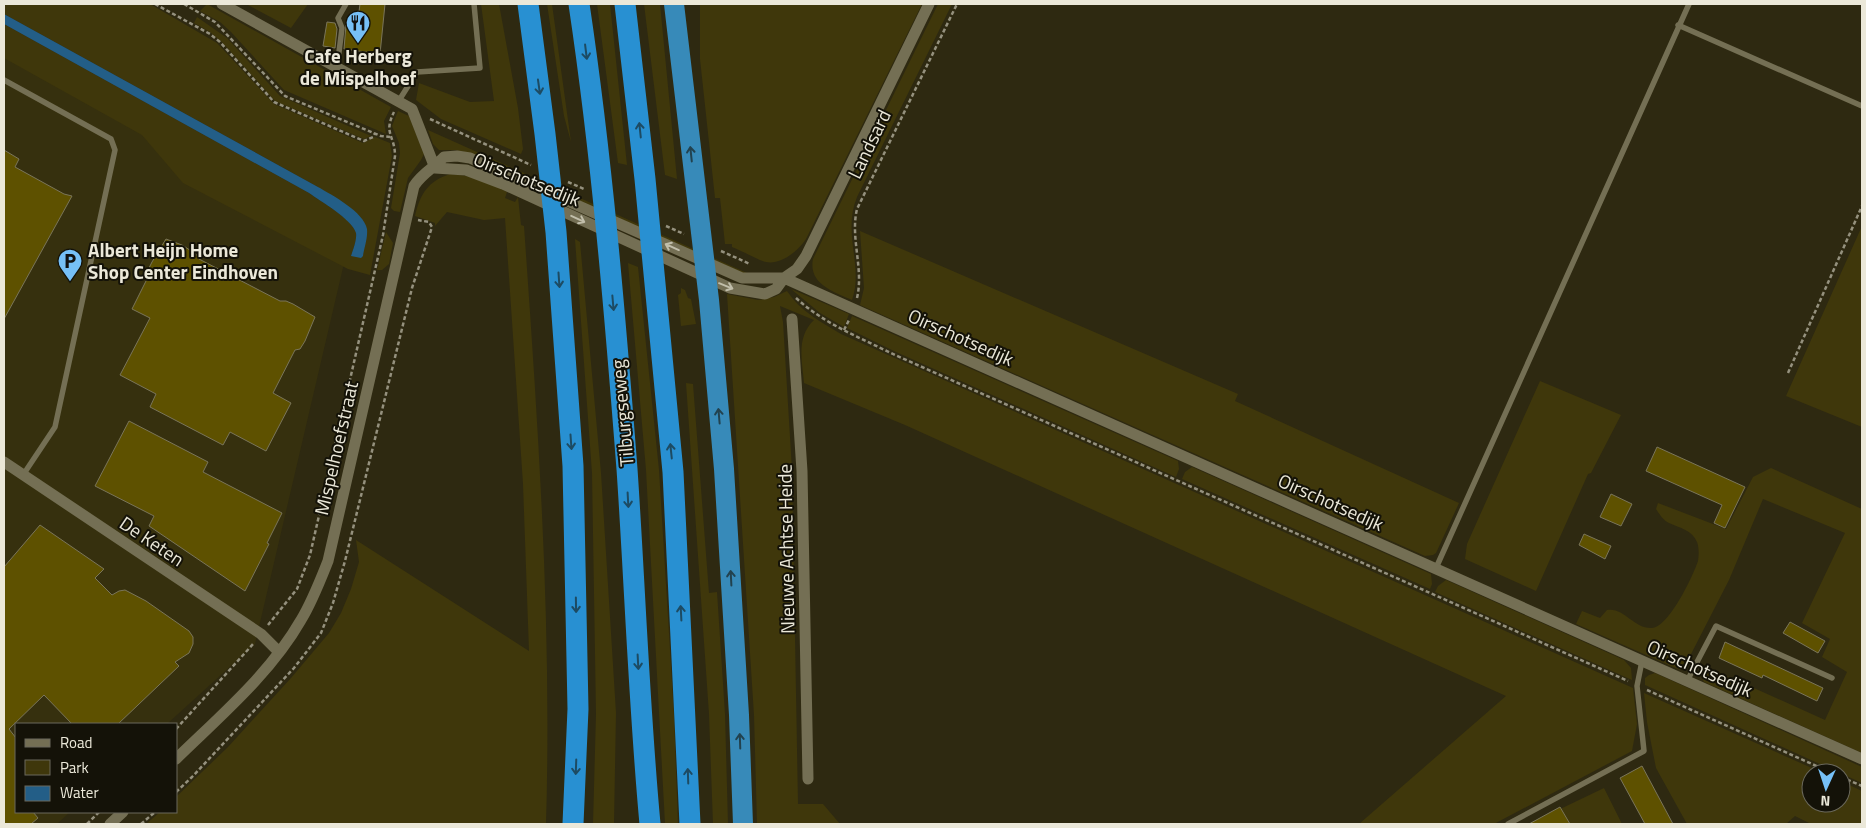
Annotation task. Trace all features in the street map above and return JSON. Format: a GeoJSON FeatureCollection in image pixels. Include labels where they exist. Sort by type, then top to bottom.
{"type":"FeatureCollection","features":[{"type":"Feature","properties":{"kind":"highway"},"geometry":{"type":"LineString","coordinates":[[528,4],[546,134],[556,232],[573,466],[578,709],[574,824]]}},
{"type":"Feature","properties":{"kind":"highway","name":"Tilburgseweg"},"geometry":{"type":"LineString","coordinates":[[579,4],[598,157],[627,469],[644,760],[650,824]]}},
{"type":"Feature","properties":{"kind":"highway"},"geometry":{"type":"LineString","coordinates":[[625,4],[645,178],[673,472],[690,824]]}},
{"type":"Feature","properties":{"kind":"highway"},"geometry":{"type":"LineString","coordinates":[[674,4],[709,300],[724,469],[739,715],[743,824]]}},
{"type":"Feature","properties":{"kind":"highway"},"geometry":{"type":"LineString","coordinates":[[638,824],[644,760]]}},
{"type":"Feature","properties":{"kind":"street"},"geometry":{"type":"LineString","coordinates":[[222,4],[412,109],[435,168]]}},
{"type":"Feature","properties":{"kind":"street","name":"Landsard"},"geometry":{"type":"LineString","coordinates":[[784,278],[797,269],[806,256],[929,4]]}},
{"type":"Feature","properties":{"kind":"street","name":"Oirschotsedijk"},"geometry":{"type":"LineString","coordinates":[[435,168],[466,170],[503,184],[730,288],[765,294],[776,289],[784,278],[1862,759]]}},
{"type":"Feature","properties":{"kind":"street","name":"Mispelhoefstraat"},"geometry":{"type":"LineString","coordinates":[[178,758],[250,687],[279,652],[301,621],[315,593],[328,561],[414,186],[419,177],[435,168]]}},
{"type":"Feature","properties":{"kind":"street","name":"Nieuwe Achtse Heide"},"geometry":{"type":"LineString","coordinates":[[792,319],[802,471],[808,779]]}},
{"type":"Feature","properties":{"kind":"street","name":"De Keten"},"geometry":{"type":"LineString","coordinates":[[4,462],[261,634],[279,652]]}},
{"type":"Feature","properties":{"kind":"street"},"geometry":{"type":"LineString","coordinates":[[110,824],[122,813]]}},
{"type":"Feature","properties":{"kind":"lane"},"geometry":{"type":"LineString","coordinates":[[337,68],[342,28],[338,18],[346,4]]}},
{"type":"Feature","properties":{"kind":"lane"},"geometry":{"type":"LineString","coordinates":[[398,102],[417,72],[480,68],[474,4]]}},
{"type":"Feature","properties":{"kind":"lane"},"geometry":{"type":"LineString","coordinates":[[1436,568],[1689,4]]}},
{"type":"Feature","properties":{"kind":"lane"},"geometry":{"type":"LineString","coordinates":[[1678,25],[1862,106]]}},
{"type":"Feature","properties":{"kind":"lane"},"geometry":{"type":"LineString","coordinates":[[4,80],[110,139],[115,150],[55,427],[23,475]]}},
{"type":"Feature","properties":{"kind":"lane"},"geometry":{"type":"LineString","coordinates":[[1687,681],[1716,626],[1832,678]]}},
{"type":"Feature","properties":{"kind":"lane"},"geometry":{"type":"LineString","coordinates":[[1508,824],[1644,751],[1637,686],[1642,661]]}},
{"type":"Feature","properties":{"kind":"path"},"geometry":{"type":"LineString","coordinates":[[155,4],[210,34],[220,42],[274,102],[364,141],[373,137],[376,133]]}},
{"type":"Feature","properties":{"kind":"path"},"geometry":{"type":"LineString","coordinates":[[184,4],[215,22],[286,96],[376,133],[391,137]]}},
{"type":"Feature","properties":{"kind":"path","name":"Landsard"},"geometry":{"type":"LineString","coordinates":[[854,308],[859,284],[855,224],[856,209],[957,4]]}},
{"type":"Feature","properties":{"kind":"path","name":"Mispelhoefstraat"},"geometry":{"type":"LineString","coordinates":[[178,727],[261,634],[297,589],[310,555],[383,236],[396,150],[389,132],[390,120],[398,102]]}},
{"type":"Feature","properties":{"kind":"path"},"geometry":{"type":"LineString","coordinates":[[1788,373],[1862,206]]}},
{"type":"Feature","properties":{"kind":"path"},"geometry":{"type":"LineString","coordinates":[[784,278],[796,298],[811,311],[830,323],[895,355],[1810,763]]}},
{"type":"Feature","properties":{"kind":"path"},"geometry":{"type":"LineString","coordinates":[[87,824],[98,813]]}},
{"type":"Feature","properties":{"kind":"path"},"geometry":{"type":"LineString","coordinates":[[141,824],[154,813]]}},
{"type":"Feature","properties":{"kind":"shaded area"},"geometry":{"type":"Polygon","coordinates":[[[4,52],[349,242],[255,644],[168,723],[15,723],[15,813],[69,813],[57,824],[4,824],[4,52]]]}},
{"type":"Feature","properties":{"kind":"green space"},"geometry":{"type":"Polygon","coordinates":[[[4,4],[150,4],[217,43],[274,104],[363,143],[375,137],[390,143],[392,156],[370,275],[348,269],[183,183],[142,135],[4,58],[4,24],[328,205],[342,215],[356,232],[356,241],[351,256],[367,232],[318,187],[4,14],[4,4]]]}},
{"type":"Feature","properties":{"kind":"green space"},"geometry":{"type":"Polygon","coordinates":[[[207,4],[391,107],[384,121],[386,134],[284,90],[231,32],[220,22],[200,11],[207,4]]]}},
{"type":"Feature","properties":{"kind":"green space"},"geometry":{"type":"Polygon","coordinates":[[[246,4],[308,4],[291,28],[246,4]]]}},
{"type":"Feature","properties":{"kind":"green space"},"geometry":{"type":"Polygon","coordinates":[[[481,4],[499,4],[518,108],[523,149],[521,154],[441,119],[416,100],[419,83],[470,102],[494,101],[481,4]]]}},
{"type":"Feature","properties":{"kind":"green space"},"geometry":{"type":"Polygon","coordinates":[[[547,4],[552,4],[571,142],[564,116],[547,4]]]}},
{"type":"Feature","properties":{"kind":"green space"},"geometry":{"type":"Polygon","coordinates":[[[597,4],[610,4],[627,165],[618,163],[597,4]]]}},
{"type":"Feature","properties":{"kind":"green space"},"geometry":{"type":"Polygon","coordinates":[[[644,4],[660,4],[677,179],[665,175],[644,4]]]}},
{"type":"Feature","properties":{"kind":"green space"},"geometry":{"type":"Polygon","coordinates":[[[700,4],[922,4],[806,239],[789,256],[777,261],[762,261],[732,247],[732,244],[725,244],[720,198],[715,198],[700,59],[700,4]]]}},
{"type":"Feature","properties":{"kind":"green space"},"geometry":{"type":"Polygon","coordinates":[[[938,4],[952,4],[857,197],[852,224],[856,275],[852,300],[830,290],[818,281],[814,275],[813,259],[938,4]]]}},
{"type":"Feature","properties":{"kind":"green space"},"geometry":{"type":"Polygon","coordinates":[[[197,17],[227,38],[280,96],[371,136],[364,139],[275,101],[222,42],[210,32],[194,23],[197,17]]]}},
{"type":"Feature","properties":{"kind":"green space"},"geometry":{"type":"Polygon","coordinates":[[[398,111],[409,116],[424,154],[408,178],[400,212],[394,211],[391,208],[400,153],[399,143],[392,126],[398,111]]]}},
{"type":"Feature","properties":{"kind":"green space"},"geometry":{"type":"Polygon","coordinates":[[[428,130],[747,273],[743,273],[469,153],[455,150],[439,150],[433,144],[428,130]]]}},
{"type":"Feature","properties":{"kind":"green space"},"geometry":{"type":"Polygon","coordinates":[[[450,174],[472,177],[507,192],[505,198],[515,202],[518,197],[521,225],[524,226],[539,450],[545,599],[547,674],[546,824],[146,824],[159,813],[178,813],[178,795],[228,747],[329,633],[341,613],[359,562],[356,540],[529,651],[523,484],[505,218],[484,220],[447,212],[435,226],[435,223],[415,216],[419,201],[426,189],[442,177],[450,174]]]}},
{"type":"Feature","properties":{"kind":"green space"},"geometry":{"type":"Polygon","coordinates":[[[1862,226],[1862,427],[1786,396],[1862,226]]]}},
{"type":"Feature","properties":{"kind":"green space"},"geometry":{"type":"Polygon","coordinates":[[[860,231],[1238,394],[1235,401],[1459,503],[1436,553],[1425,556],[860,305],[864,288],[860,231]]]}},
{"type":"Feature","properties":{"kind":"green space"},"geometry":{"type":"Polygon","coordinates":[[[386,232],[393,243],[389,264],[382,270],[377,270],[386,232]]]}},
{"type":"Feature","properties":{"kind":"green space"},"geometry":{"type":"Polygon","coordinates":[[[575,239],[580,242],[601,473],[616,713],[614,824],[593,824],[596,714],[592,473],[575,239]]]}},
{"type":"Feature","properties":{"kind":"green space"},"geometry":{"type":"Polygon","coordinates":[[[628,263],[638,267],[659,470],[674,715],[678,824],[665,824],[646,470],[628,263]]]}},
{"type":"Feature","properties":{"kind":"green space"},"geometry":{"type":"Polygon","coordinates":[[[681,288],[685,290],[688,298],[691,299],[696,324],[681,326],[678,295],[681,293],[681,288]]]}},
{"type":"Feature","properties":{"kind":"green space"},"geometry":{"type":"Polygon","coordinates":[[[791,289],[849,314],[844,327],[820,313],[791,289]]]}},
{"type":"Feature","properties":{"kind":"green space"},"geometry":{"type":"Polygon","coordinates":[[[787,291],[805,310],[841,334],[1633,688],[1637,724],[1632,751],[1494,824],[1359,824],[1506,696],[905,425],[804,383],[802,341],[808,327],[814,320],[780,306],[783,322],[792,470],[798,804],[823,804],[840,824],[757,824],[754,715],[727,294],[758,300],[774,297],[787,291]]]}},
{"type":"Feature","properties":{"kind":"green space"},"geometry":{"type":"Polygon","coordinates":[[[852,316],[1178,461],[1179,469],[1176,477],[896,352],[847,328],[852,316]]]}},
{"type":"Feature","properties":{"kind":"green space"},"geometry":{"type":"Polygon","coordinates":[[[1540,381],[1621,415],[1591,473],[1588,474],[1536,591],[1465,559],[1467,544],[1540,381]]]}},
{"type":"Feature","properties":{"kind":"green space"},"geometry":{"type":"Polygon","coordinates":[[[686,383],[693,384],[709,593],[717,592],[725,714],[728,824],[713,824],[709,714],[686,383]]]}},
{"type":"Feature","properties":{"kind":"green space"},"geometry":{"type":"Polygon","coordinates":[[[1192,467],[1431,574],[1432,584],[1430,589],[1182,479],[1185,472],[1192,467]]]}},
{"type":"Feature","properties":{"kind":"green space"},"geometry":{"type":"Polygon","coordinates":[[[1771,468],[1862,509],[1862,753],[1704,682],[1701,676],[1705,666],[1825,720],[1847,672],[1822,657],[1830,639],[1802,623],[1845,533],[1763,499],[1729,580],[1689,658],[1680,670],[1576,624],[1582,611],[1600,618],[1607,610],[1613,610],[1646,627],[1652,628],[1659,625],[1666,619],[1680,600],[1698,561],[1699,554],[1695,538],[1689,532],[1663,519],[1656,509],[1658,503],[1726,529],[1753,477],[1771,468]]]}},
{"type":"Feature","properties":{"kind":"green space"},"geometry":{"type":"Polygon","coordinates":[[[1446,580],[1624,660],[1631,668],[1632,680],[1435,592],[1438,586],[1446,580]]]}},
{"type":"Feature","properties":{"kind":"green space"},"geometry":{"type":"Polygon","coordinates":[[[1655,673],[1862,767],[1862,783],[1851,778],[1851,763],[1818,763],[1645,685],[1645,678],[1655,673]]]}},
{"type":"Feature","properties":{"kind":"green space"},"geometry":{"type":"Polygon","coordinates":[[[1644,693],[1801,763],[1801,813],[1851,813],[1851,786],[1862,791],[1862,824],[1811,824],[1795,816],[1786,824],[1687,824],[1656,768],[1647,722],[1644,693]]]}},
{"type":"Feature","properties":{"kind":"green space"},"geometry":{"type":"Polygon","coordinates":[[[1604,788],[1622,824],[1529,824],[1604,788]]]}},
{"type":"Feature","properties":{"kind":"water"},"geometry":{"type":"Polygon","coordinates":[[[4,14],[339,199],[354,210],[365,223],[367,232],[363,256],[361,258],[351,256],[356,233],[349,222],[328,205],[4,24],[4,14]]]}},
{"type":"Feature","properties":{"kind":"building"},"geometry":{"type":"Polygon","coordinates":[[[360,4],[385,4],[380,54],[344,49],[346,25],[357,27],[360,4]]]}},
{"type":"Feature","properties":{"kind":"building"},"geometry":{"type":"Polygon","coordinates":[[[327,22],[335,23],[337,29],[335,48],[323,46],[327,22]]]}},
{"type":"Feature","properties":{"kind":"building"},"geometry":{"type":"Polygon","coordinates":[[[4,150],[19,159],[15,167],[64,194],[72,196],[4,319],[4,150]]]}},
{"type":"Feature","properties":{"kind":"building"},"geometry":{"type":"Polygon","coordinates":[[[166,239],[182,245],[196,254],[199,259],[280,301],[293,304],[315,317],[305,341],[300,349],[295,350],[273,393],[291,403],[266,451],[230,432],[223,445],[150,407],[156,394],[120,375],[150,318],[132,309],[149,275],[148,270],[166,239]]]}},
{"type":"Feature","properties":{"kind":"building"},"geometry":{"type":"Polygon","coordinates":[[[129,421],[208,462],[203,472],[282,513],[267,543],[269,544],[245,591],[149,526],[154,516],[95,486],[129,421]]]}},
{"type":"Feature","properties":{"kind":"building"},"geometry":{"type":"Polygon","coordinates":[[[1657,447],[1745,487],[1725,528],[1714,523],[1722,505],[1646,471],[1657,447]]]}},
{"type":"Feature","properties":{"kind":"building"},"geometry":{"type":"Polygon","coordinates":[[[1611,494],[1632,504],[1621,526],[1600,517],[1611,494]]]}},
{"type":"Feature","properties":{"kind":"building"},"geometry":{"type":"Polygon","coordinates":[[[40,525],[104,569],[95,578],[112,595],[125,590],[146,601],[189,631],[193,637],[193,644],[189,653],[175,662],[179,666],[119,723],[71,723],[44,695],[9,729],[15,737],[15,813],[34,813],[38,818],[31,824],[4,824],[4,567],[40,525]]]}},
{"type":"Feature","properties":{"kind":"building"},"geometry":{"type":"Polygon","coordinates":[[[1584,534],[1611,546],[1605,559],[1579,545],[1584,534]]]}},
{"type":"Feature","properties":{"kind":"building"},"geometry":{"type":"Polygon","coordinates":[[[1790,622],[1825,641],[1818,653],[1783,633],[1790,622]]]}},
{"type":"Feature","properties":{"kind":"building"},"geometry":{"type":"Polygon","coordinates":[[[1725,642],[1823,688],[1817,701],[1763,675],[1762,678],[1719,658],[1725,642]]]}},
{"type":"Feature","properties":{"kind":"building"},"geometry":{"type":"Polygon","coordinates":[[[1642,766],[1673,824],[1645,824],[1620,778],[1642,766]]]}},
{"type":"Feature","properties":{"kind":"building"},"geometry":{"type":"Polygon","coordinates":[[[1560,807],[1570,824],[1529,824],[1560,807]]]}},
{"type":"Feature","properties":{"kind":"place","name":"Cafe Herberg de Mispelhoef"},"geometry":{"type":"Point","coordinates":[358,44]}},
{"type":"Feature","properties":{"kind":"place","name":"Albert Heijn Home Shop Center Eindhoven"},"geometry":{"type":"Point","coordinates":[70,282]}}]}
